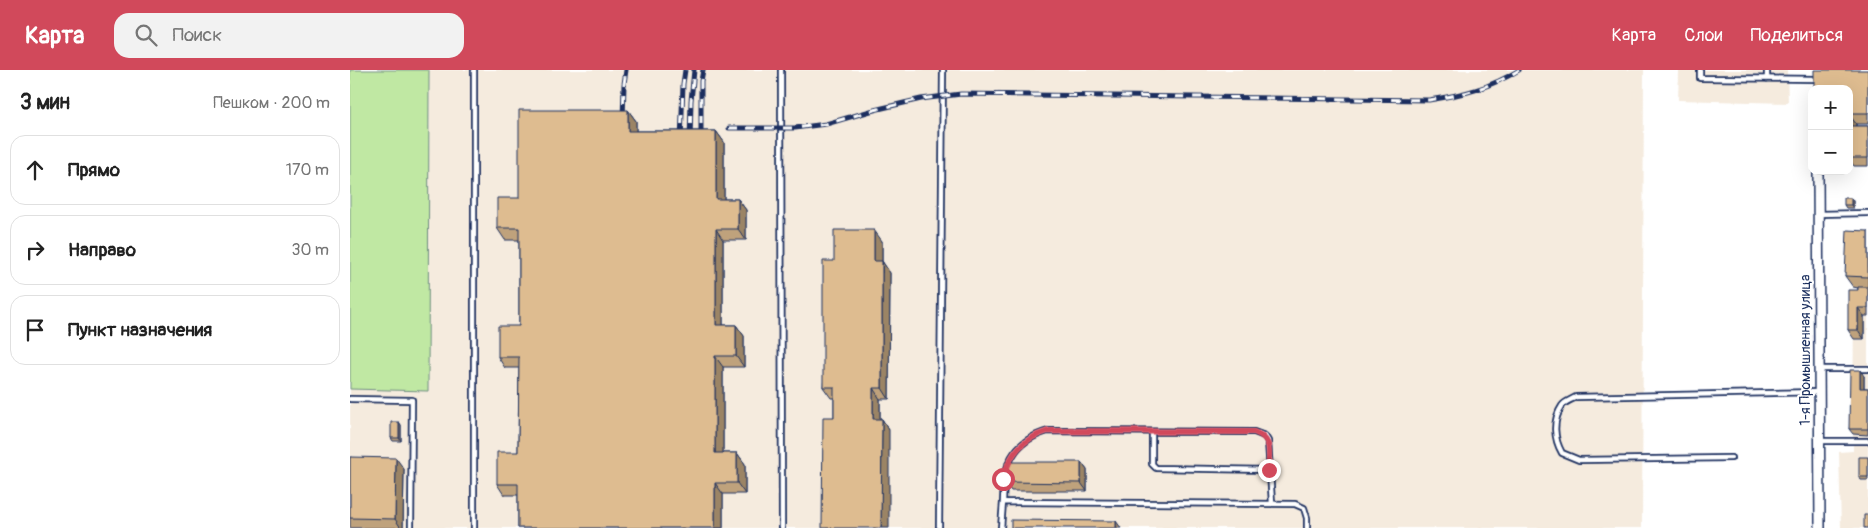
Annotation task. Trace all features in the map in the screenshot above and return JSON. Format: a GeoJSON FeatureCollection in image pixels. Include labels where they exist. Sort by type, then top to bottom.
{"type":"FeatureCollection","features":[{"type":"Feature","properties":{"kind":"street","name":"1-я Промышленная улица"},"geometry":{"type":"LineString","coordinates":[[1818,175],[1820,528]]}},
{"type":"Feature","properties":{"kind":"lane"},"geometry":{"type":"LineString","coordinates":[[474,70],[474,528]]}},
{"type":"Feature","properties":{"kind":"lane"},"geometry":{"type":"LineString","coordinates":[[781,70],[782,528]]}},
{"type":"Feature","properties":{"kind":"lane"},"geometry":{"type":"LineString","coordinates":[[939,528],[943,70]]}},
{"type":"Feature","properties":{"kind":"lane"},"geometry":{"type":"LineString","coordinates":[[1700,70],[1700,78],[1817,79]]}},
{"type":"Feature","properties":{"kind":"lane"},"geometry":{"type":"LineString","coordinates":[[1766,70],[1766,79]]}},
{"type":"Feature","properties":{"kind":"lane"},"geometry":{"type":"LineString","coordinates":[[1818,214],[1868,214]]}},
{"type":"Feature","properties":{"kind":"lane"},"geometry":{"type":"LineString","coordinates":[[1819,368],[1868,369]]}},
{"type":"Feature","properties":{"kind":"lane"},"geometry":{"type":"LineString","coordinates":[[1731,458],[1578,460],[1562,453],[1556,442],[1555,424],[1562,405],[1576,397],[1819,392]]}},
{"type":"Feature","properties":{"kind":"lane"},"geometry":{"type":"LineString","coordinates":[[350,399],[412,400],[411,528]]}},
{"type":"Feature","properties":{"kind":"lane"},"geometry":{"type":"LineString","coordinates":[[1002,528],[1003,479],[1007,464],[1018,447],[1034,435],[1048,431],[1254,432],[1265,436],[1268,442],[1272,503]]}},
{"type":"Feature","properties":{"kind":"lane"},"geometry":{"type":"LineString","coordinates":[[1152,432],[1152,464],[1156,468],[1269,470]]}},
{"type":"Feature","properties":{"kind":"lane"},"geometry":{"type":"LineString","coordinates":[[1819,441],[1868,441]]}},
{"type":"Feature","properties":{"kind":"lane"},"geometry":{"type":"LineString","coordinates":[[1003,502],[1295,504],[1304,508],[1307,528]]}},
{"type":"Feature","properties":{"kind":"shaded area"},"geometry":{"type":"Polygon","coordinates":[[[429,70],[1644,70],[1642,528],[350,528],[350,389],[428,391],[429,70]]]}},
{"type":"Feature","properties":{"kind":"shaded area"},"geometry":{"type":"Polygon","coordinates":[[[1679,70],[1787,70],[1788,103],[1678,100],[1679,70]]]}},
{"type":"Feature","properties":{"kind":"shaded area"},"geometry":{"type":"Polygon","coordinates":[[[1868,296],[1868,528],[1841,528],[1839,452],[1853,451],[1854,299],[1868,296]]]}},
{"type":"Feature","properties":{"kind":"green space"},"geometry":{"type":"Polygon","coordinates":[[[350,70],[429,70],[428,391],[350,389],[350,70]]]}},
{"type":"Feature","properties":{"kind":"building"},"geometry":{"type":"Polygon","coordinates":[[[1814,70],[1868,70],[1868,113],[1853,113],[1853,85],[1814,85],[1814,70]]]}},
{"type":"Feature","properties":{"kind":"building"},"geometry":{"type":"Polygon","coordinates":[[[519,110],[628,110],[628,131],[716,131],[716,199],[738,199],[738,229],[716,229],[716,325],[736,325],[736,356],[715,356],[715,453],[737,453],[737,483],[715,483],[715,528],[518,528],[518,484],[497,484],[497,452],[518,452],[519,357],[498,357],[498,326],[519,326],[519,228],[497,228],[497,198],[519,198],[519,110]]]}},
{"type":"Feature","properties":{"kind":"building"},"geometry":{"type":"Polygon","coordinates":[[[1853,126],[1868,126],[1868,158],[1853,158],[1853,126]]]}},
{"type":"Feature","properties":{"kind":"building"},"geometry":{"type":"Polygon","coordinates":[[[1844,198],[1851,198],[1851,205],[1844,205],[1844,198]]]}},
{"type":"Feature","properties":{"kind":"building"},"geometry":{"type":"Polygon","coordinates":[[[834,230],[874,230],[874,261],[882,261],[882,388],[873,388],[873,419],[882,419],[881,528],[822,528],[823,417],[834,417],[834,387],[823,387],[823,261],[834,261],[834,230]]]}},
{"type":"Feature","properties":{"kind":"building"},"geometry":{"type":"Polygon","coordinates":[[[1847,230],[1868,231],[1868,277],[1845,276],[1847,230]]]}},
{"type":"Feature","properties":{"kind":"building"},"geometry":{"type":"Polygon","coordinates":[[[1858,287],[1868,287],[1868,308],[1858,308],[1858,330],[1848,330],[1848,290],[1858,290],[1858,287]]]}},
{"type":"Feature","properties":{"kind":"building"},"geometry":{"type":"Polygon","coordinates":[[[1850,370],[1860,370],[1860,388],[1868,388],[1868,429],[1849,429],[1850,370]]]}},
{"type":"Feature","properties":{"kind":"building"},"geometry":{"type":"Polygon","coordinates":[[[391,422],[399,422],[399,438],[391,438],[391,422]]]}},
{"type":"Feature","properties":{"kind":"building"},"geometry":{"type":"Polygon","coordinates":[[[350,457],[396,458],[395,519],[350,518],[350,457]]]}},
{"type":"Feature","properties":{"kind":"building"},"geometry":{"type":"Polygon","coordinates":[[[1859,457],[1868,457],[1868,477],[1859,477],[1859,457]]]}},
{"type":"Feature","properties":{"kind":"building"},"geometry":{"type":"Polygon","coordinates":[[[1005,462],[1081,462],[1081,483],[1005,482],[1005,462]]]}},
{"type":"Feature","properties":{"kind":"building"},"geometry":{"type":"Polygon","coordinates":[[[1864,515],[1868,515],[1868,528],[1864,528],[1864,515]]]}},
{"type":"Feature","properties":{"kind":"building"},"geometry":{"type":"Polygon","coordinates":[[[1011,520],[1116,521],[1116,528],[1011,528],[1011,520]]]}},
{"type":"Feature","properties":{"kind":"railway"},"geometry":{"type":"LineString","coordinates":[[623,121],[626,70]]}},
{"type":"Feature","properties":{"kind":"railway"},"geometry":{"type":"LineString","coordinates":[[681,142],[685,70]]}},
{"type":"Feature","properties":{"kind":"railway"},"geometry":{"type":"LineString","coordinates":[[690,142],[694,70]]}},
{"type":"Feature","properties":{"kind":"railway"},"geometry":{"type":"LineString","coordinates":[[701,142],[701,81],[703,70]]}},
{"type":"Feature","properties":{"kind":"railway"},"geometry":{"type":"LineString","coordinates":[[729,128],[795,128],[826,124],[921,99],[961,94],[1429,100],[1476,90],[1497,82],[1519,70]]}},
{"type":"Feature","properties":{"kind":"route"},"geometry":{"type":"LineString","coordinates":[[1003,479],[1007,464],[1018,447],[1034,435],[1048,431],[1254,432],[1265,436],[1268,442],[1269,470]]}}]}
